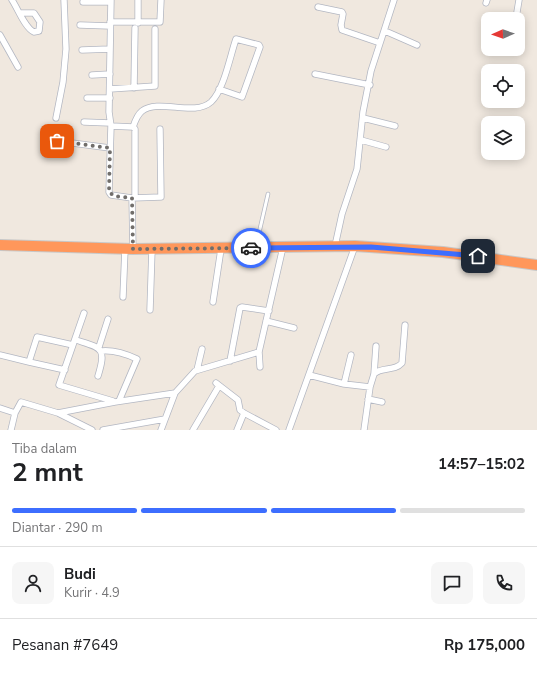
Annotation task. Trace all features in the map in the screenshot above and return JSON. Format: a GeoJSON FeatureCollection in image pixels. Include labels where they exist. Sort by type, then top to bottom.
{"type":"FeatureCollection","features":[{"type":"Feature","properties":{"kind":"highway"},"geometry":{"type":"LineString","coordinates":[[0,245],[129,249],[221,249],[355,246],[449,252],[537,265]]}},
{"type":"Feature","properties":{"kind":"street"},"geometry":{"type":"LineString","coordinates":[[12,0],[20,13]]}},
{"type":"Feature","properties":{"kind":"street"},"geometry":{"type":"LineString","coordinates":[[56,118],[63,82],[66,49],[64,0]]}},
{"type":"Feature","properties":{"kind":"street"},"geometry":{"type":"LineString","coordinates":[[134,88],[138,0]]}},
{"type":"Feature","properties":{"kind":"street"},"geometry":{"type":"LineString","coordinates":[[80,25],[110,24],[137,26],[160,22],[161,0]]}},
{"type":"Feature","properties":{"kind":"street"},"geometry":{"type":"LineString","coordinates":[[335,246],[342,214],[357,169],[363,118],[370,85],[371,72],[394,0]]}},
{"type":"Feature","properties":{"kind":"street"},"geometry":{"type":"LineString","coordinates":[[517,12],[519,0]]}},
{"type":"Feature","properties":{"kind":"street"},"geometry":{"type":"LineString","coordinates":[[83,2],[111,1],[109,192],[114,196],[133,198],[160,198],[162,196],[160,129]]}},
{"type":"Feature","properties":{"kind":"street"},"geometry":{"type":"LineString","coordinates":[[318,7],[342,12],[344,14],[341,25],[342,30],[380,42]]}},
{"type":"Feature","properties":{"kind":"street"},"geometry":{"type":"LineString","coordinates":[[110,89],[155,86],[155,28]]}},
{"type":"Feature","properties":{"kind":"street"},"geometry":{"type":"LineString","coordinates":[[385,31],[417,45]]}},
{"type":"Feature","properties":{"kind":"street"},"geometry":{"type":"LineString","coordinates":[[0,35],[18,67]]}},
{"type":"Feature","properties":{"kind":"street"},"geometry":{"type":"LineString","coordinates":[[123,297],[133,198],[135,129],[133,127],[138,115],[143,110],[150,108],[201,106],[212,101],[219,89],[236,39],[259,45],[260,47],[242,97],[219,89]]}},
{"type":"Feature","properties":{"kind":"street"},"geometry":{"type":"LineString","coordinates":[[82,50],[110,49]]}},
{"type":"Feature","properties":{"kind":"street"},"geometry":{"type":"LineString","coordinates":[[92,75],[110,74]]}},
{"type":"Feature","properties":{"kind":"street"},"geometry":{"type":"LineString","coordinates":[[315,74],[370,85]]}},
{"type":"Feature","properties":{"kind":"street"},"geometry":{"type":"LineString","coordinates":[[87,98],[110,98]]}},
{"type":"Feature","properties":{"kind":"street"},"geometry":{"type":"LineString","coordinates":[[363,118],[395,126]]}},
{"type":"Feature","properties":{"kind":"street"},"geometry":{"type":"LineString","coordinates":[[84,122],[133,127]]}},
{"type":"Feature","properties":{"kind":"street"},"geometry":{"type":"LineString","coordinates":[[361,140],[386,147]]}},
{"type":"Feature","properties":{"kind":"street"},"geometry":{"type":"LineString","coordinates":[[57,141],[110,148]]}},
{"type":"Feature","properties":{"kind":"street"},"geometry":{"type":"LineString","coordinates":[[289,430],[355,246]]}},
{"type":"Feature","properties":{"kind":"street"},"geometry":{"type":"LineString","coordinates":[[260,366],[259,352],[283,248]]}},
{"type":"Feature","properties":{"kind":"street"},"geometry":{"type":"LineString","coordinates":[[150,310],[152,249]]}},
{"type":"Feature","properties":{"kind":"street"},"geometry":{"type":"LineString","coordinates":[[213,302],[221,249]]}},
{"type":"Feature","properties":{"kind":"street"},"geometry":{"type":"LineString","coordinates":[[230,361],[240,308],[269,311]]}},
{"type":"Feature","properties":{"kind":"street"},"geometry":{"type":"LineString","coordinates":[[84,313],[59,384],[60,386],[117,401]]}},
{"type":"Feature","properties":{"kind":"street"},"geometry":{"type":"LineString","coordinates":[[98,376],[103,360],[100,349],[108,319]]}},
{"type":"Feature","properties":{"kind":"street"},"geometry":{"type":"LineString","coordinates":[[266,321],[294,328]]}},
{"type":"Feature","properties":{"kind":"street"},"geometry":{"type":"LineString","coordinates":[[374,374],[379,370],[394,369],[402,363],[405,325]]}},
{"type":"Feature","properties":{"kind":"street"},"geometry":{"type":"LineString","coordinates":[[29,362],[37,337],[74,342],[100,349],[116,351],[137,359],[117,401]]}},
{"type":"Feature","properties":{"kind":"street"},"geometry":{"type":"LineString","coordinates":[[364,430],[370,387],[374,374],[376,346]]}},
{"type":"Feature","properties":{"kind":"street"},"geometry":{"type":"LineString","coordinates":[[198,370],[202,350]]}},
{"type":"Feature","properties":{"kind":"street"},"geometry":{"type":"LineString","coordinates":[[161,430],[175,393],[198,370],[259,352]]}},
{"type":"Feature","properties":{"kind":"street"},"geometry":{"type":"LineString","coordinates":[[0,355],[65,370]]}},
{"type":"Feature","properties":{"kind":"street"},"geometry":{"type":"LineString","coordinates":[[344,384],[351,355]]}},
{"type":"Feature","properties":{"kind":"street"},"geometry":{"type":"LineString","coordinates":[[309,375],[344,384],[370,387]]}},
{"type":"Feature","properties":{"kind":"street"},"geometry":{"type":"LineString","coordinates":[[194,430],[217,384],[238,400],[240,410],[276,430]]}},
{"type":"Feature","properties":{"kind":"street"},"geometry":{"type":"LineString","coordinates":[[58,413],[117,401],[175,393]]}},
{"type":"Feature","properties":{"kind":"street"},"geometry":{"type":"LineString","coordinates":[[368,399],[382,402]]}},
{"type":"Feature","properties":{"kind":"street"},"geometry":{"type":"LineString","coordinates":[[11,430],[15,412],[21,402],[58,413],[92,430]]}},
{"type":"Feature","properties":{"kind":"street"},"geometry":{"type":"LineString","coordinates":[[0,408],[15,412]]}},
{"type":"Feature","properties":{"kind":"street"},"geometry":{"type":"LineString","coordinates":[[237,430],[244,413]]}},
{"type":"Feature","properties":{"kind":"street"},"geometry":{"type":"LineString","coordinates":[[103,430],[165,419]]}},
{"type":"Feature","properties":{"kind":"lane"},"geometry":{"type":"LineString","coordinates":[[256,248],[268,194]]}},
{"type":"Feature","properties":{"kind":"way so far"},"geometry":{"type":"LineString","coordinates":[[57,141],[110,148],[109,192],[114,196],[132,198],[133,249],[251,248]]}},
{"type":"Feature","properties":{"kind":"route"},"geometry":{"type":"LineString","coordinates":[[251,248],[335,246],[371,247],[478,256]]}}]}
